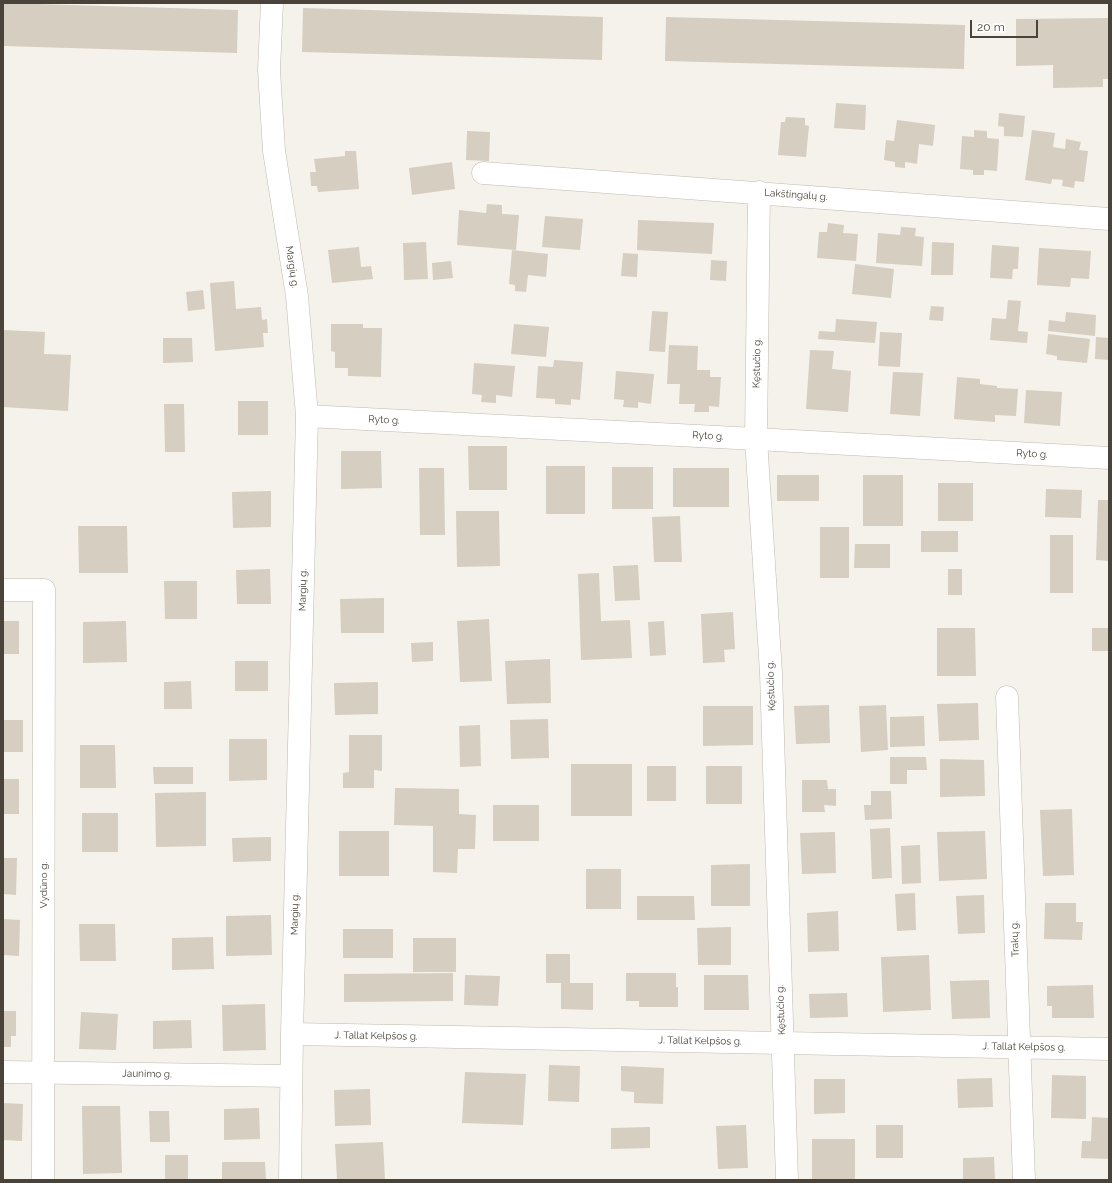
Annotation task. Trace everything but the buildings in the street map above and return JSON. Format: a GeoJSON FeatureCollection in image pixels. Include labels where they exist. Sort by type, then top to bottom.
{"type":"FeatureCollection","features":[{"type":"Feature","properties":{"kind":"street","name":"Margių g."},"geometry":{"type":"LineString","coordinates":[[272,3],[269,70],[274,151],[297,296],[307,416],[291,1076],[290,1180]]}},
{"type":"Feature","properties":{"kind":"street","name":"Lakštingalų g."},"geometry":{"type":"LineString","coordinates":[[483,172],[1109,219]]}},
{"type":"Feature","properties":{"kind":"street","name":"Kęstučio g."},"geometry":{"type":"LineString","coordinates":[[758,192],[756,439],[771,674],[787,1180]]}},
{"type":"Feature","properties":{"kind":"street","name":"Ryto g."},"geometry":{"type":"LineString","coordinates":[[307,416],[1109,458]]}},
{"type":"Feature","properties":{"kind":"street","name":"Vydūno g."},"geometry":{"type":"LineString","coordinates":[[3,590],[44,590],[43,1180]]}},
{"type":"Feature","properties":{"kind":"street","name":"Trakų g."},"geometry":{"type":"LineString","coordinates":[[1007,697],[1024,1180]]}},
{"type":"Feature","properties":{"kind":"street","name":"J. Tallat Kelpšos g."},"geometry":{"type":"LineString","coordinates":[[292,1034],[1109,1049]]}},
{"type":"Feature","properties":{"kind":"street","name":"Jaunimo g."},"geometry":{"type":"LineString","coordinates":[[3,1072],[291,1076]]}}]}
